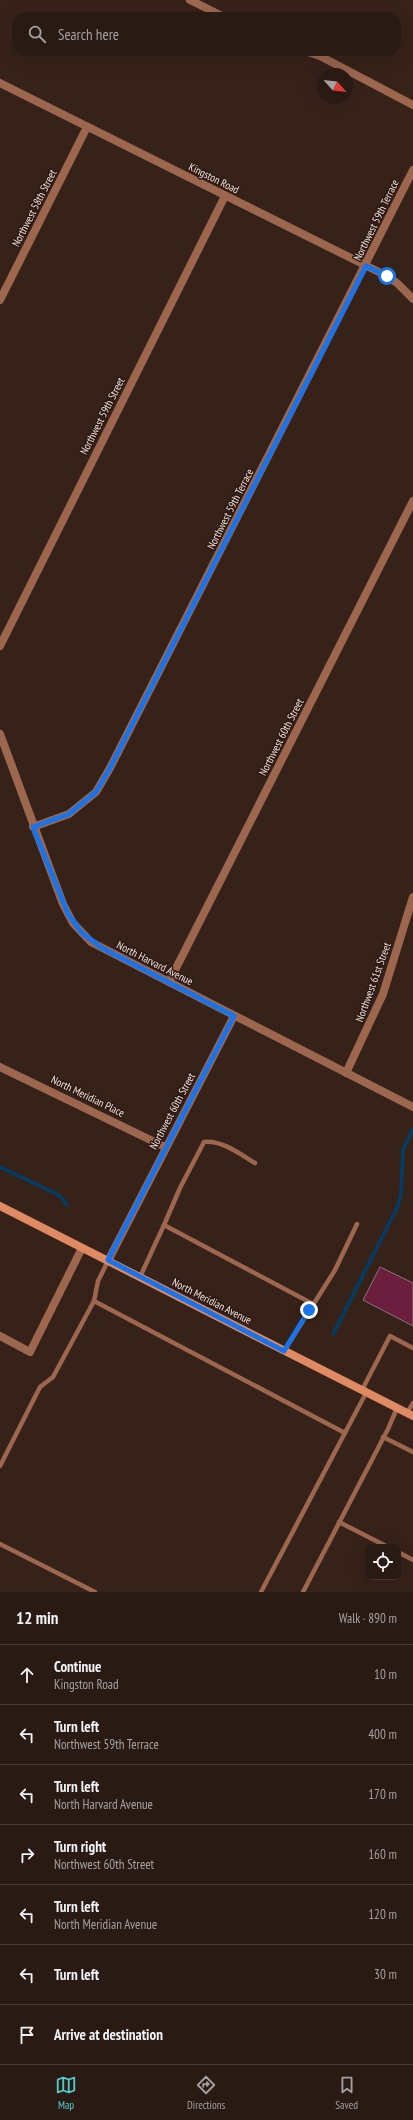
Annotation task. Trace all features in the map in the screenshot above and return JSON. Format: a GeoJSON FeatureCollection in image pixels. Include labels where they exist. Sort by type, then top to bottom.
{"type":"FeatureCollection","features":[{"type":"Feature","properties":{"kind":"main road","name":"North Meridian Avenue"},"geometry":{"type":"LineString","coordinates":[[0,1206],[410,1415]]}},
{"type":"Feature","properties":{"kind":"street"},"geometry":{"type":"LineString","coordinates":[[190,0],[214,12]]}},
{"type":"Feature","properties":{"kind":"street"},"geometry":{"type":"LineString","coordinates":[[320,56],[413,105]]}},
{"type":"Feature","properties":{"kind":"street","name":"Kingston Road"},"geometry":{"type":"LineString","coordinates":[[0,83],[397,282],[413,299]]}},
{"type":"Feature","properties":{"kind":"street","name":"Northwest 58th Street"},"geometry":{"type":"LineString","coordinates":[[0,300],[88,127]]}},
{"type":"Feature","properties":{"kind":"street","name":"Northwest 59th Terrace"},"geometry":{"type":"LineString","coordinates":[[33,827],[69,814],[96,792],[110,768],[366,266],[413,170]]}},
{"type":"Feature","properties":{"kind":"street","name":"Northwest 59th Street"},"geometry":{"type":"LineString","coordinates":[[0,646],[225,196]]}},
{"type":"Feature","properties":{"kind":"street","name":"Northwest 60th Street"},"geometry":{"type":"LineString","coordinates":[[169,982],[413,501]]}},
{"type":"Feature","properties":{"kind":"street","name":"North Harvard Avenue"},"geometry":{"type":"LineString","coordinates":[[0,734],[33,827],[68,914],[82,933],[102,948],[413,1107]]}},
{"type":"Feature","properties":{"kind":"street","name":"Northwest 61st Street"},"geometry":{"type":"LineString","coordinates":[[346,1073],[383,994],[413,897]]}},
{"type":"Feature","properties":{"kind":"street","name":"Northwest 60th Street"},"geometry":{"type":"LineString","coordinates":[[108,1260],[165,1147],[234,1016]]}},
{"type":"Feature","properties":{"kind":"street","name":"North Meridian Place"},"geometry":{"type":"LineString","coordinates":[[0,1067],[165,1147]]}},
{"type":"Feature","properties":{"kind":"street"},"geometry":{"type":"LineString","coordinates":[[0,1336],[30,1352],[82,1248]]}},
{"type":"Feature","properties":{"kind":"lane"},"geometry":{"type":"LineString","coordinates":[[140,1277],[180,1188],[204,1142],[211,1141],[224,1146],[255,1163]]}},
{"type":"Feature","properties":{"kind":"lane"},"geometry":{"type":"LineString","coordinates":[[284,1351],[335,1270],[357,1224]]}},
{"type":"Feature","properties":{"kind":"lane"},"geometry":{"type":"LineString","coordinates":[[164,1225],[313,1304]]}},
{"type":"Feature","properties":{"kind":"lane"},"geometry":{"type":"LineString","coordinates":[[0,1466],[40,1387],[53,1377],[94,1301],[98,1281],[108,1260]]}},
{"type":"Feature","properties":{"kind":"lane"},"geometry":{"type":"LineString","coordinates":[[94,1301],[345,1433]]}},
{"type":"Feature","properties":{"kind":"lane"},"geometry":{"type":"LineString","coordinates":[[261,1592],[345,1433],[390,1336],[413,1348]]}},
{"type":"Feature","properties":{"kind":"lane"},"geometry":{"type":"LineString","coordinates":[[410,1415],[413,1403]]}},
{"type":"Feature","properties":{"kind":"lane"},"geometry":{"type":"LineString","coordinates":[[303,1592],[397,1408]]}},
{"type":"Feature","properties":{"kind":"lane"},"geometry":{"type":"LineString","coordinates":[[383,1437],[413,1452]]}},
{"type":"Feature","properties":{"kind":"lane"},"geometry":{"type":"LineString","coordinates":[[339,1522],[382,1544]]}},
{"type":"Feature","properties":{"kind":"lane"},"geometry":{"type":"LineString","coordinates":[[0,1544],[95,1592]]}},
{"type":"Feature","properties":{"kind":"lane"},"geometry":{"type":"LineString","coordinates":[[401,1554],[413,1560]]}},
{"type":"Feature","properties":{"kind":"building"},"geometry":{"type":"Polygon","coordinates":[[[380,1267],[413,1283],[413,1326],[363,1300],[380,1267]]]}},
{"type":"Feature","properties":{"kind":"waterway"},"geometry":{"type":"LineString","coordinates":[[333,1334],[398,1206],[401,1193],[403,1150],[413,1129]]}},
{"type":"Feature","properties":{"kind":"waterway"},"geometry":{"type":"LineString","coordinates":[[0,1167],[59,1195],[67,1205]]}},
{"type":"Feature","properties":{"kind":"route"},"geometry":{"type":"LineString","coordinates":[[309,1310],[284,1351],[108,1260],[165,1147],[234,1016],[91,942],[82,933],[68,914],[33,827],[69,814],[96,792],[110,768],[366,266],[387,276]]}}]}
